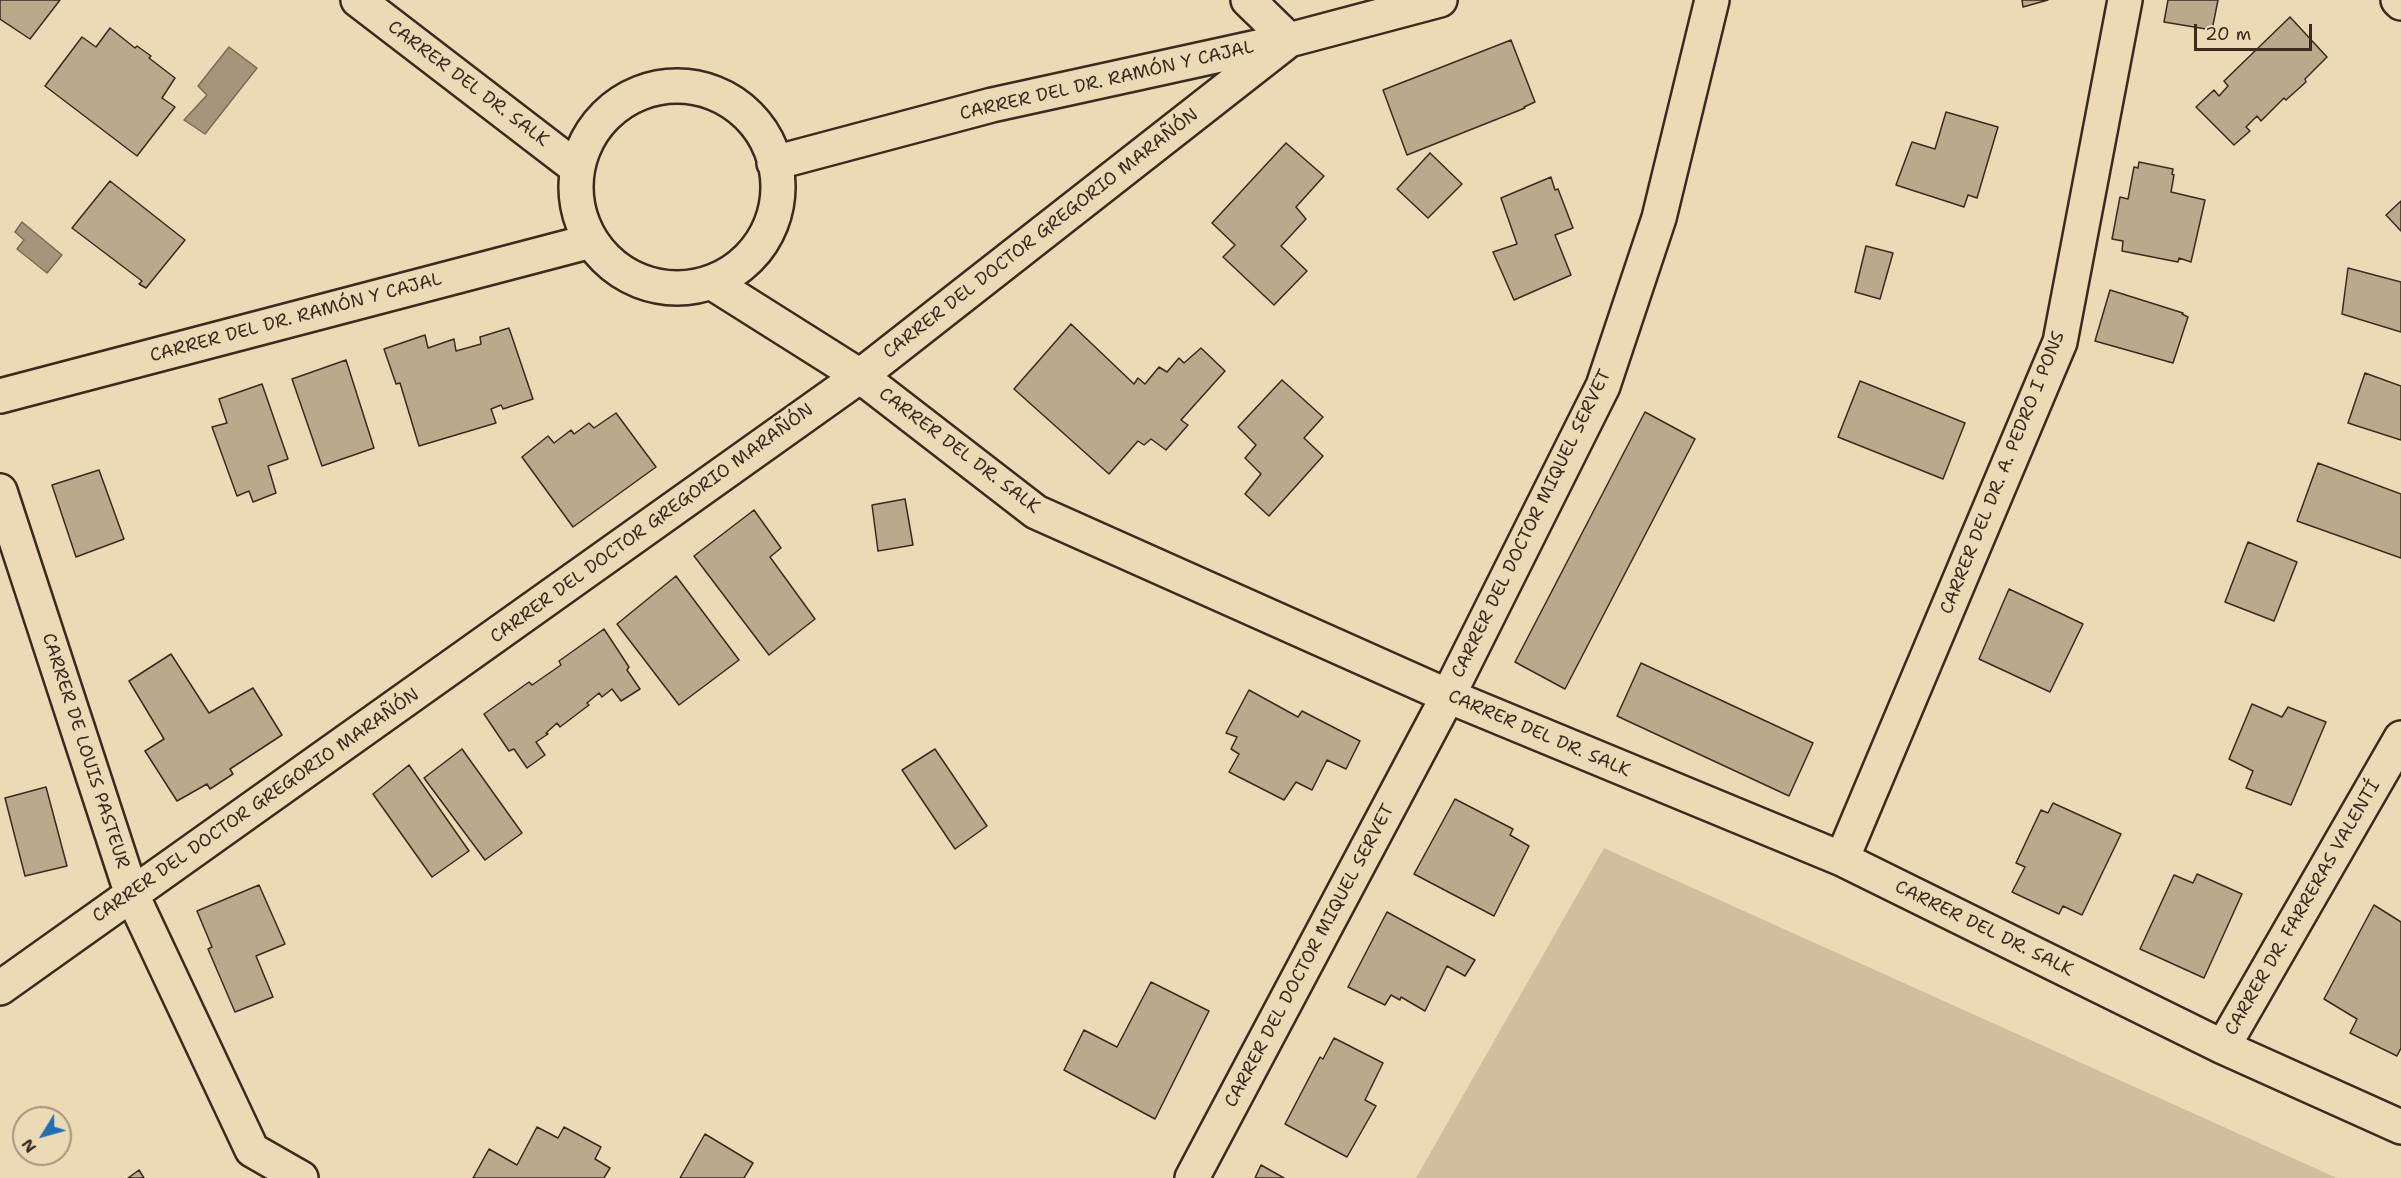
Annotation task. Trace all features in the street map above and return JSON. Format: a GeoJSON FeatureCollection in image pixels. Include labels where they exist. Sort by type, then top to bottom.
{"type":"FeatureCollection","features":[{"type":"Feature","properties":{"kind":"street"},"geometry":{"type":"LineString","coordinates":[[1248,0],[1289,40]]}},
{"type":"Feature","properties":{"kind":"street","name":"CARRER DEL DR. RAMÓN Y CAJAL"},"geometry":{"type":"LineString","coordinates":[[774,163],[992,105],[1289,40],[1440,0]]}},
{"type":"Feature","properties":{"kind":"street","name":"CARRER DEL DOCTOR MIQUEL SERVET"},"geometry":{"type":"LineString","coordinates":[[1192,1178],[1448,696],[1603,386],[1659,218],[1712,0]]}},
{"type":"Feature","properties":{"kind":"street","name":"CARRER DEL DR. A. PEDRO I PONS"},"geometry":{"type":"LineString","coordinates":[[1842,860],[2060,342],[2125,0]]}},
{"type":"Feature","properties":{"kind":"street","name":"CARRER DEL DR. SALK"},"geometry":{"type":"LineString","coordinates":[[361,1],[577,168]]}},
{"type":"Feature","properties":{"kind":"street","name":"CARRER DEL DOCTOR GREGORIO MARAÑÓN"},"geometry":{"type":"LineString","coordinates":[[0,988],[860,376],[1289,40]]}},
{"type":"Feature","properties":{"kind":"street"},"geometry":{"type":"LineString","coordinates":[[676,85],[714,92],[744,111],[766,138],[774,163],[777,172],[776,206],[764,238],[742,265],[711,282],[682,288],[646,284],[615,267],[591,241],[577,203],[577,168],[588,136],[611,109],[641,91],[676,85]]}},
{"type":"Feature","properties":{"kind":"street","name":"CARRER DEL DR. RAMÓN Y CAJAL"},"geometry":{"type":"LineString","coordinates":[[0,396],[591,241]]}},
{"type":"Feature","properties":{"kind":"street","name":"CARRER DEL DR. SALK"},"geometry":{"type":"LineString","coordinates":[[711,282],[860,376],[1036,512],[1448,696],[1842,860],[2223,1047],[2401,1127]]}},
{"type":"Feature","properties":{"kind":"street","name":"CARRER DE LOUIS PASTEUR"},"geometry":{"type":"LineString","coordinates":[[0,491],[132,895],[252,1150],[301,1178]]}},
{"type":"Feature","properties":{"kind":"street","name":"CARRER DR. FARRERAS VALENTÍ"},"geometry":{"type":"LineString","coordinates":[[2223,1047],[2401,738]]}},
{"type":"Feature","properties":{"kind":"shaded area"},"geometry":{"type":"Polygon","coordinates":[[[229,47],[257,68],[205,134],[184,120],[207,95],[198,86],[229,47]]]}},
{"type":"Feature","properties":{"kind":"shaded area"},"geometry":{"type":"Polygon","coordinates":[[[22,222],[62,255],[47,273],[17,249],[24,240],[15,232],[22,222]]]}},
{"type":"Feature","properties":{"kind":"shaded area"},"geometry":{"type":"Polygon","coordinates":[[[1604,848],[2337,1178],[1416,1178],[1604,848]]]}},
{"type":"Feature","properties":{"kind":"building"},"geometry":{"type":"Polygon","coordinates":[[[0,0],[60,0],[30,39],[0,19],[0,0]]]}},
{"type":"Feature","properties":{"kind":"building"},"geometry":{"type":"Polygon","coordinates":[[[2022,0],[2048,0],[2023,7],[2022,0]]]}},
{"type":"Feature","properties":{"kind":"building"},"geometry":{"type":"Polygon","coordinates":[[[2168,0],[2218,0],[2212,30],[2164,22],[2168,0]]]}},
{"type":"Feature","properties":{"kind":"building"},"geometry":{"type":"Polygon","coordinates":[[[2290,17],[2327,57],[2305,79],[2306,82],[2286,100],[2284,98],[2261,121],[2257,116],[2246,127],[2250,131],[2234,145],[2196,107],[2214,90],[2219,96],[2228,86],[2224,81],[2290,17]]]}},
{"type":"Feature","properties":{"kind":"building"},"geometry":{"type":"Polygon","coordinates":[[[110,28],[135,48],[137,46],[151,56],[149,58],[175,78],[162,98],[175,107],[137,156],[45,86],[82,37],[96,47],[110,28]]]}},
{"type":"Feature","properties":{"kind":"building"},"geometry":{"type":"Polygon","coordinates":[[[1511,40],[1535,102],[1407,155],[1383,90],[1511,40]]]}},
{"type":"Feature","properties":{"kind":"building"},"geometry":{"type":"Polygon","coordinates":[[[1946,112],[1998,127],[1977,198],[1968,195],[1964,207],[1896,185],[1912,142],[1935,149],[1946,112]]]}},
{"type":"Feature","properties":{"kind":"building"},"geometry":{"type":"Polygon","coordinates":[[[1286,143],[1324,176],[1296,207],[1306,219],[1281,246],[1307,271],[1274,305],[1223,257],[1235,245],[1212,223],[1286,143]]]}},
{"type":"Feature","properties":{"kind":"building"},"geometry":{"type":"Polygon","coordinates":[[[1430,153],[1462,184],[1428,218],[1397,189],[1430,153]]]}},
{"type":"Feature","properties":{"kind":"building"},"geometry":{"type":"Polygon","coordinates":[[[2139,162],[2173,169],[2171,192],[2205,200],[2191,262],[2179,258],[2178,262],[2122,251],[2123,241],[2112,239],[2120,197],[2128,199],[2134,167],[2138,168],[2139,162]]]}},
{"type":"Feature","properties":{"kind":"building"},"geometry":{"type":"Polygon","coordinates":[[[1551,177],[1573,228],[1555,235],[1571,275],[1514,300],[1493,252],[1517,244],[1501,198],[1551,177]]]}},
{"type":"Feature","properties":{"kind":"building"},"geometry":{"type":"Polygon","coordinates":[[[110,181],[185,240],[146,288],[139,284],[142,281],[72,228],[110,181]]]}},
{"type":"Feature","properties":{"kind":"building"},"geometry":{"type":"Polygon","coordinates":[[[2401,201],[2401,231],[2386,215],[2401,201]]]}},
{"type":"Feature","properties":{"kind":"building"},"geometry":{"type":"Polygon","coordinates":[[[1866,246],[1893,253],[1880,299],[1855,292],[1866,246]]]}},
{"type":"Feature","properties":{"kind":"building"},"geometry":{"type":"Polygon","coordinates":[[[2348,268],[2401,282],[2401,332],[2342,314],[2348,268]]]}},
{"type":"Feature","properties":{"kind":"building"},"geometry":{"type":"Polygon","coordinates":[[[2110,290],[2183,313],[2188,317],[2173,363],[2095,341],[2110,290]]]}},
{"type":"Feature","properties":{"kind":"building"},"geometry":{"type":"Polygon","coordinates":[[[1071,324],[1134,384],[1138,378],[1145,384],[1159,367],[1167,372],[1179,358],[1184,363],[1201,348],[1225,371],[1181,420],[1188,425],[1166,450],[1151,439],[1144,445],[1138,441],[1109,474],[1014,389],[1071,324]]]}},
{"type":"Feature","properties":{"kind":"building"},"geometry":{"type":"Polygon","coordinates":[[[509,328],[533,399],[503,409],[501,405],[491,409],[496,423],[419,446],[400,383],[396,384],[384,349],[425,335],[428,348],[454,339],[456,351],[481,344],[480,337],[509,328]]]}},
{"type":"Feature","properties":{"kind":"building"},"geometry":{"type":"Polygon","coordinates":[[[346,360],[374,448],[322,466],[292,379],[346,360]]]}},
{"type":"Feature","properties":{"kind":"building"},"geometry":{"type":"Polygon","coordinates":[[[2365,373],[2401,386],[2401,440],[2348,423],[2365,373]]]}},
{"type":"Feature","properties":{"kind":"building"},"geometry":{"type":"Polygon","coordinates":[[[1282,380],[1323,417],[1304,438],[1323,456],[1269,516],[1245,494],[1261,474],[1245,458],[1256,445],[1238,427],[1282,380]]]}},
{"type":"Feature","properties":{"kind":"building"},"geometry":{"type":"Polygon","coordinates":[[[1860,381],[1965,423],[1943,479],[1838,437],[1860,381]]]}},
{"type":"Feature","properties":{"kind":"building"},"geometry":{"type":"Polygon","coordinates":[[[262,384],[288,459],[268,466],[276,493],[253,502],[249,491],[237,496],[212,427],[227,423],[219,399],[262,384]]]}},
{"type":"Feature","properties":{"kind":"building"},"geometry":{"type":"Polygon","coordinates":[[[1645,412],[1695,439],[1565,689],[1515,662],[1645,412]]]}},
{"type":"Feature","properties":{"kind":"building"},"geometry":{"type":"Polygon","coordinates":[[[616,413],[656,467],[573,527],[522,457],[548,436],[554,443],[571,430],[574,434],[589,423],[594,428],[616,413]]]}},
{"type":"Feature","properties":{"kind":"building"},"geometry":{"type":"Polygon","coordinates":[[[2318,463],[2401,494],[2401,558],[2297,521],[2318,463]]]}},
{"type":"Feature","properties":{"kind":"building"},"geometry":{"type":"Polygon","coordinates":[[[99,470],[124,539],[76,557],[52,485],[99,470]]]}},
{"type":"Feature","properties":{"kind":"building"},"geometry":{"type":"Polygon","coordinates":[[[905,499],[913,545],[878,551],[872,505],[905,499]]]}},
{"type":"Feature","properties":{"kind":"building"},"geometry":{"type":"Polygon","coordinates":[[[754,510],[781,548],[770,557],[815,619],[769,655],[694,556],[754,510]]]}},
{"type":"Feature","properties":{"kind":"building"},"geometry":{"type":"Polygon","coordinates":[[[2248,542],[2297,562],[2274,621],[2225,602],[2248,542]]]}},
{"type":"Feature","properties":{"kind":"building"},"geometry":{"type":"Polygon","coordinates":[[[676,576],[739,660],[679,705],[617,624],[676,576]]]}},
{"type":"Feature","properties":{"kind":"building"},"geometry":{"type":"Polygon","coordinates":[[[2009,589],[2083,624],[2050,692],[1979,659],[2009,589]]]}},
{"type":"Feature","properties":{"kind":"building"},"geometry":{"type":"Polygon","coordinates":[[[604,629],[629,667],[627,670],[640,689],[621,701],[612,689],[602,697],[599,693],[587,703],[589,705],[560,727],[557,723],[546,733],[548,734],[536,742],[545,755],[527,768],[514,749],[509,751],[484,714],[529,682],[532,685],[561,665],[559,661],[604,629]]]}},
{"type":"Feature","properties":{"kind":"building"},"geometry":{"type":"Polygon","coordinates":[[[171,654],[209,713],[253,688],[282,735],[230,769],[233,774],[210,789],[207,784],[177,801],[145,751],[164,739],[129,681],[171,654]]]}},
{"type":"Feature","properties":{"kind":"building"},"geometry":{"type":"Polygon","coordinates":[[[1641,663],[1813,743],[1789,796],[1617,716],[1641,663]]]}},
{"type":"Feature","properties":{"kind":"building"},"geometry":{"type":"Polygon","coordinates":[[[1249,690],[1298,717],[1302,711],[1360,741],[1346,769],[1327,760],[1312,790],[1296,782],[1284,800],[1229,772],[1239,754],[1231,749],[1237,737],[1226,733],[1249,690]]]}},
{"type":"Feature","properties":{"kind":"building"},"geometry":{"type":"Polygon","coordinates":[[[2252,704],[2282,717],[2288,707],[2326,722],[2291,805],[2246,788],[2253,771],[2229,759],[2252,704]]]}},
{"type":"Feature","properties":{"kind":"building"},"geometry":{"type":"Polygon","coordinates":[[[462,749],[522,833],[485,860],[424,778],[462,749]]]}},
{"type":"Feature","properties":{"kind":"building"},"geometry":{"type":"Polygon","coordinates":[[[935,749],[987,826],[955,849],[902,770],[935,749]]]}},
{"type":"Feature","properties":{"kind":"building"},"geometry":{"type":"Polygon","coordinates":[[[409,765],[469,851],[432,877],[373,794],[409,765]]]}},
{"type":"Feature","properties":{"kind":"building"},"geometry":{"type":"Polygon","coordinates":[[[46,787],[67,866],[25,876],[5,798],[46,787]]]}},
{"type":"Feature","properties":{"kind":"building"},"geometry":{"type":"Polygon","coordinates":[[[1455,799],[1513,829],[1510,835],[1529,846],[1494,916],[1414,874],[1455,799]]]}},
{"type":"Feature","properties":{"kind":"building"},"geometry":{"type":"Polygon","coordinates":[[[2053,803],[2121,834],[2082,915],[2063,906],[2059,914],[2012,892],[2025,867],[2016,863],[2041,810],[2048,813],[2053,803]]]}},
{"type":"Feature","properties":{"kind":"building"},"geometry":{"type":"Polygon","coordinates":[[[2197,874],[2242,894],[2204,978],[2140,949],[2174,875],[2193,883],[2197,874]]]}},
{"type":"Feature","properties":{"kind":"building"},"geometry":{"type":"Polygon","coordinates":[[[259,885],[285,944],[256,956],[273,997],[235,1012],[208,949],[212,947],[197,911],[259,885]]]}},
{"type":"Feature","properties":{"kind":"building"},"geometry":{"type":"Polygon","coordinates":[[[2374,905],[2401,922],[2401,1048],[2397,1056],[2350,1033],[2357,1019],[2324,999],[2374,905]]]}},
{"type":"Feature","properties":{"kind":"building"},"geometry":{"type":"Polygon","coordinates":[[[1387,912],[1475,960],[1465,976],[1447,966],[1425,1011],[1401,997],[1400,1000],[1391,995],[1385,1005],[1348,987],[1387,912]]]}},
{"type":"Feature","properties":{"kind":"building"},"geometry":{"type":"Polygon","coordinates":[[[1151,982],[1209,1011],[1155,1119],[1064,1070],[1084,1030],[1117,1047],[1151,982]]]}},
{"type":"Feature","properties":{"kind":"building"},"geometry":{"type":"Polygon","coordinates":[[[1334,1038],[1383,1063],[1365,1100],[1376,1106],[1347,1157],[1285,1124],[1320,1057],[1323,1059],[1334,1038]]]}},
{"type":"Feature","properties":{"kind":"building"},"geometry":{"type":"Polygon","coordinates":[[[537,1127],[558,1138],[564,1127],[601,1147],[595,1159],[610,1168],[604,1178],[473,1178],[489,1149],[517,1165],[537,1127]]]}},
{"type":"Feature","properties":{"kind":"building"},"geometry":{"type":"Polygon","coordinates":[[[705,1134],[753,1163],[744,1178],[680,1178],[705,1134]]]}},
{"type":"Feature","properties":{"kind":"building"},"geometry":{"type":"Polygon","coordinates":[[[1261,1165],[1284,1178],[1255,1178],[1261,1165]]]}},
{"type":"Feature","properties":{"kind":"building"},"geometry":{"type":"Polygon","coordinates":[[[139,1170],[144,1178],[128,1178],[139,1170]]]}}]}
